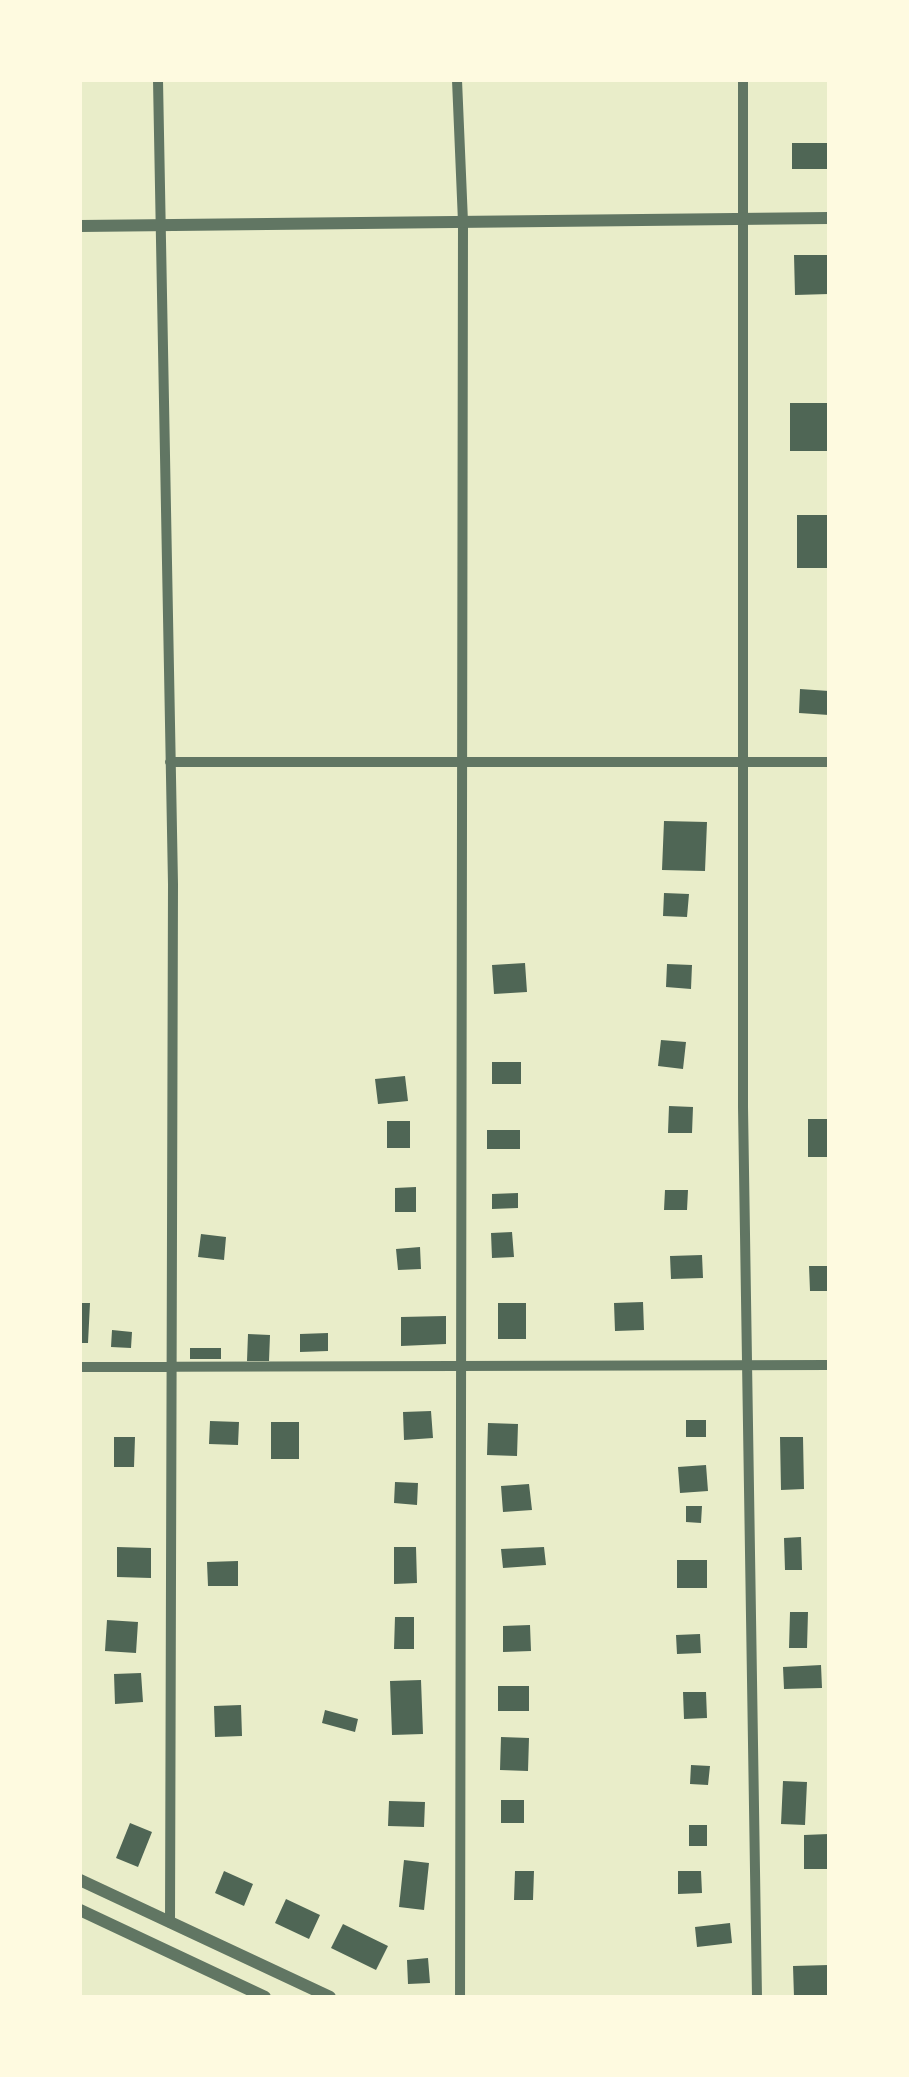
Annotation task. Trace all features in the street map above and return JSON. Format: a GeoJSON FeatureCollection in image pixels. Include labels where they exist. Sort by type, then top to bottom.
{"type":"FeatureCollection","features":[{"type":"Feature","properties":{"kind":"street"},"geometry":{"type":"LineString","coordinates":[[158,80],[175,1367],[170,1922]]}},
{"type":"Feature","properties":{"kind":"street"},"geometry":{"type":"LineString","coordinates":[[458,80],[463,222],[459,760],[460,1997]]}},
{"type":"Feature","properties":{"kind":"street"},"geometry":{"type":"LineString","coordinates":[[744,80],[745,1365],[756,1997]]}},
{"type":"Feature","properties":{"kind":"street"},"geometry":{"type":"LineString","coordinates":[[80,226],[829,218]]}},
{"type":"Feature","properties":{"kind":"street"},"geometry":{"type":"LineString","coordinates":[[170,762],[829,762]]}},
{"type":"Feature","properties":{"kind":"street"},"geometry":{"type":"LineString","coordinates":[[80,1367],[829,1365]]}},
{"type":"Feature","properties":{"kind":"street"},"geometry":{"type":"LineString","coordinates":[[80,1880],[330,1997]]}},
{"type":"Feature","properties":{"kind":"street"},"geometry":{"type":"LineString","coordinates":[[80,1910],[265,1997]]}},
{"type":"Feature","properties":{"kind":"building"},"geometry":{"type":"Polygon","coordinates":[[[792,143],[829,143],[829,169],[792,169],[792,143]]]}},
{"type":"Feature","properties":{"kind":"building"},"geometry":{"type":"Polygon","coordinates":[[[794,255],[829,255],[829,294],[795,295],[794,255]]]}},
{"type":"Feature","properties":{"kind":"building"},"geometry":{"type":"Polygon","coordinates":[[[790,403],[829,403],[829,451],[790,451],[790,403]]]}},
{"type":"Feature","properties":{"kind":"building"},"geometry":{"type":"Polygon","coordinates":[[[797,515],[829,515],[829,568],[797,568],[797,515]]]}},
{"type":"Feature","properties":{"kind":"building"},"geometry":{"type":"Polygon","coordinates":[[[800,689],[829,691],[829,715],[799,713],[800,689]]]}},
{"type":"Feature","properties":{"kind":"building"},"geometry":{"type":"Polygon","coordinates":[[[664,821],[707,822],[705,871],[662,870],[664,821]]]}},
{"type":"Feature","properties":{"kind":"building"},"geometry":{"type":"Polygon","coordinates":[[[664,893],[689,894],[687,917],[663,916],[664,893]]]}},
{"type":"Feature","properties":{"kind":"building"},"geometry":{"type":"Polygon","coordinates":[[[525,963],[527,992],[494,994],[492,965],[525,963]]]}},
{"type":"Feature","properties":{"kind":"building"},"geometry":{"type":"Polygon","coordinates":[[[667,964],[692,965],[691,989],[666,987],[667,964]]]}},
{"type":"Feature","properties":{"kind":"building"},"geometry":{"type":"Polygon","coordinates":[[[661,1040],[686,1042],[683,1069],[658,1066],[661,1040]]]}},
{"type":"Feature","properties":{"kind":"building"},"geometry":{"type":"Polygon","coordinates":[[[492,1062],[521,1062],[521,1084],[492,1084],[492,1062]]]}},
{"type":"Feature","properties":{"kind":"building"},"geometry":{"type":"Polygon","coordinates":[[[405,1076],[408,1101],[378,1104],[375,1079],[405,1076]]]}},
{"type":"Feature","properties":{"kind":"building"},"geometry":{"type":"Polygon","coordinates":[[[669,1106],[693,1107],[692,1133],[668,1133],[669,1106]]]}},
{"type":"Feature","properties":{"kind":"building"},"geometry":{"type":"Polygon","coordinates":[[[808,1119],[829,1119],[829,1157],[808,1157],[808,1119]]]}},
{"type":"Feature","properties":{"kind":"building"},"geometry":{"type":"Polygon","coordinates":[[[387,1121],[410,1121],[410,1148],[387,1148],[387,1121]]]}},
{"type":"Feature","properties":{"kind":"building"},"geometry":{"type":"Polygon","coordinates":[[[487,1130],[520,1130],[520,1149],[487,1149],[487,1130]]]}},
{"type":"Feature","properties":{"kind":"building"},"geometry":{"type":"Polygon","coordinates":[[[416,1187],[416,1212],[395,1212],[395,1188],[416,1187]]]}},
{"type":"Feature","properties":{"kind":"building"},"geometry":{"type":"Polygon","coordinates":[[[665,1190],[688,1190],[687,1210],[664,1210],[665,1190]]]}},
{"type":"Feature","properties":{"kind":"building"},"geometry":{"type":"Polygon","coordinates":[[[518,1193],[518,1208],[492,1209],[492,1194],[518,1193]]]}},
{"type":"Feature","properties":{"kind":"building"},"geometry":{"type":"Polygon","coordinates":[[[512,1232],[514,1257],[492,1258],[491,1233],[512,1232]]]}},
{"type":"Feature","properties":{"kind":"building"},"geometry":{"type":"Polygon","coordinates":[[[201,1234],[226,1237],[224,1260],[198,1257],[201,1234]]]}},
{"type":"Feature","properties":{"kind":"building"},"geometry":{"type":"Polygon","coordinates":[[[420,1247],[421,1269],[398,1270],[396,1249],[420,1247]]]}},
{"type":"Feature","properties":{"kind":"building"},"geometry":{"type":"Polygon","coordinates":[[[702,1255],[703,1278],[671,1279],[670,1256],[702,1255]]]}},
{"type":"Feature","properties":{"kind":"building"},"geometry":{"type":"Polygon","coordinates":[[[809,1266],[829,1266],[829,1291],[810,1291],[809,1266]]]}},
{"type":"Feature","properties":{"kind":"building"},"geometry":{"type":"Polygon","coordinates":[[[643,1302],[644,1330],[615,1331],[614,1303],[643,1302]]]}},
{"type":"Feature","properties":{"kind":"building"},"geometry":{"type":"Polygon","coordinates":[[[80,1303],[90,1303],[88,1343],[80,1343],[80,1303]]]}},
{"type":"Feature","properties":{"kind":"building"},"geometry":{"type":"Polygon","coordinates":[[[498,1303],[526,1303],[526,1339],[498,1339],[498,1303]]]}},
{"type":"Feature","properties":{"kind":"building"},"geometry":{"type":"Polygon","coordinates":[[[446,1316],[446,1344],[401,1346],[401,1317],[446,1316]]]}},
{"type":"Feature","properties":{"kind":"building"},"geometry":{"type":"Polygon","coordinates":[[[112,1330],[132,1332],[131,1348],[111,1347],[112,1330]]]}},
{"type":"Feature","properties":{"kind":"building"},"geometry":{"type":"Polygon","coordinates":[[[328,1333],[328,1351],[300,1352],[300,1334],[328,1333]]]}},
{"type":"Feature","properties":{"kind":"building"},"geometry":{"type":"Polygon","coordinates":[[[248,1334],[270,1335],[269,1361],[247,1361],[248,1334]]]}},
{"type":"Feature","properties":{"kind":"building"},"geometry":{"type":"Polygon","coordinates":[[[190,1348],[221,1348],[221,1359],[190,1359],[190,1348]]]}},
{"type":"Feature","properties":{"kind":"building"},"geometry":{"type":"Polygon","coordinates":[[[431,1411],[433,1438],[404,1440],[403,1412],[431,1411]]]}},
{"type":"Feature","properties":{"kind":"building"},"geometry":{"type":"Polygon","coordinates":[[[686,1420],[706,1420],[706,1437],[686,1437],[686,1420]]]}},
{"type":"Feature","properties":{"kind":"building"},"geometry":{"type":"Polygon","coordinates":[[[210,1421],[239,1422],[238,1445],[209,1444],[210,1421]]]}},
{"type":"Feature","properties":{"kind":"building"},"geometry":{"type":"Polygon","coordinates":[[[271,1422],[299,1422],[299,1459],[271,1459],[271,1422]]]}},
{"type":"Feature","properties":{"kind":"building"},"geometry":{"type":"Polygon","coordinates":[[[488,1423],[518,1424],[517,1456],[487,1455],[488,1423]]]}},
{"type":"Feature","properties":{"kind":"building"},"geometry":{"type":"Polygon","coordinates":[[[114,1437],[135,1437],[134,1467],[114,1467],[114,1437]]]}},
{"type":"Feature","properties":{"kind":"building"},"geometry":{"type":"Polygon","coordinates":[[[780,1437],[803,1437],[804,1489],[781,1490],[780,1437]]]}},
{"type":"Feature","properties":{"kind":"building"},"geometry":{"type":"Polygon","coordinates":[[[706,1465],[708,1491],[680,1493],[678,1467],[706,1465]]]}},
{"type":"Feature","properties":{"kind":"building"},"geometry":{"type":"Polygon","coordinates":[[[395,1482],[418,1483],[417,1505],[394,1503],[395,1482]]]}},
{"type":"Feature","properties":{"kind":"building"},"geometry":{"type":"Polygon","coordinates":[[[529,1484],[532,1510],[503,1512],[501,1486],[529,1484]]]}},
{"type":"Feature","properties":{"kind":"building"},"geometry":{"type":"Polygon","coordinates":[[[686,1506],[702,1506],[701,1523],[686,1522],[686,1506]]]}},
{"type":"Feature","properties":{"kind":"building"},"geometry":{"type":"Polygon","coordinates":[[[801,1537],[802,1570],[785,1570],[784,1538],[801,1537]]]}},
{"type":"Feature","properties":{"kind":"building"},"geometry":{"type":"Polygon","coordinates":[[[117,1547],[151,1548],[151,1578],[117,1577],[117,1547]]]}},
{"type":"Feature","properties":{"kind":"building"},"geometry":{"type":"Polygon","coordinates":[[[394,1547],[416,1547],[417,1583],[394,1584],[394,1547]]]}},
{"type":"Feature","properties":{"kind":"building"},"geometry":{"type":"Polygon","coordinates":[[[544,1547],[546,1565],[503,1568],[501,1549],[544,1547]]]}},
{"type":"Feature","properties":{"kind":"building"},"geometry":{"type":"Polygon","coordinates":[[[677,1560],[707,1560],[707,1588],[677,1588],[677,1560]]]}},
{"type":"Feature","properties":{"kind":"building"},"geometry":{"type":"Polygon","coordinates":[[[238,1561],[238,1586],[208,1586],[207,1562],[238,1561]]]}},
{"type":"Feature","properties":{"kind":"building"},"geometry":{"type":"Polygon","coordinates":[[[790,1612],[808,1612],[807,1648],[789,1648],[790,1612]]]}},
{"type":"Feature","properties":{"kind":"building"},"geometry":{"type":"Polygon","coordinates":[[[395,1617],[414,1617],[414,1649],[394,1649],[395,1617]]]}},
{"type":"Feature","properties":{"kind":"building"},"geometry":{"type":"Polygon","coordinates":[[[107,1620],[138,1622],[136,1653],[105,1651],[107,1620]]]}},
{"type":"Feature","properties":{"kind":"building"},"geometry":{"type":"Polygon","coordinates":[[[530,1625],[531,1651],[503,1652],[503,1626],[530,1625]]]}},
{"type":"Feature","properties":{"kind":"building"},"geometry":{"type":"Polygon","coordinates":[[[700,1634],[701,1653],[677,1654],[676,1635],[700,1634]]]}},
{"type":"Feature","properties":{"kind":"building"},"geometry":{"type":"Polygon","coordinates":[[[821,1665],[822,1688],[784,1689],[783,1667],[821,1665]]]}},
{"type":"Feature","properties":{"kind":"building"},"geometry":{"type":"Polygon","coordinates":[[[141,1673],[143,1702],[115,1704],[114,1674],[141,1673]]]}},
{"type":"Feature","properties":{"kind":"building"},"geometry":{"type":"Polygon","coordinates":[[[421,1680],[423,1734],[392,1735],[390,1681],[421,1680]]]}},
{"type":"Feature","properties":{"kind":"building"},"geometry":{"type":"Polygon","coordinates":[[[498,1686],[529,1686],[529,1711],[498,1711],[498,1686]]]}},
{"type":"Feature","properties":{"kind":"building"},"geometry":{"type":"Polygon","coordinates":[[[683,1692],[706,1692],[707,1718],[684,1719],[683,1692]]]}},
{"type":"Feature","properties":{"kind":"building"},"geometry":{"type":"Polygon","coordinates":[[[241,1705],[242,1736],[215,1737],[214,1706],[241,1705]]]}},
{"type":"Feature","properties":{"kind":"building"},"geometry":{"type":"Polygon","coordinates":[[[325,1710],[358,1719],[355,1732],[322,1723],[325,1710]]]}},
{"type":"Feature","properties":{"kind":"building"},"geometry":{"type":"Polygon","coordinates":[[[501,1737],[529,1738],[528,1771],[500,1770],[501,1737]]]}},
{"type":"Feature","properties":{"kind":"building"},"geometry":{"type":"Polygon","coordinates":[[[691,1765],[710,1766],[708,1785],[690,1784],[691,1765]]]}},
{"type":"Feature","properties":{"kind":"building"},"geometry":{"type":"Polygon","coordinates":[[[783,1781],[807,1782],[805,1825],[781,1824],[783,1781]]]}},
{"type":"Feature","properties":{"kind":"building"},"geometry":{"type":"Polygon","coordinates":[[[501,1800],[524,1800],[524,1823],[501,1823],[501,1800]]]}},
{"type":"Feature","properties":{"kind":"building"},"geometry":{"type":"Polygon","coordinates":[[[389,1801],[425,1802],[424,1827],[388,1826],[389,1801]]]}},
{"type":"Feature","properties":{"kind":"building"},"geometry":{"type":"Polygon","coordinates":[[[130,1823],[152,1832],[138,1867],[116,1858],[130,1823]]]}},
{"type":"Feature","properties":{"kind":"building"},"geometry":{"type":"Polygon","coordinates":[[[689,1825],[707,1825],[707,1846],[689,1846],[689,1825]]]}},
{"type":"Feature","properties":{"kind":"building"},"geometry":{"type":"Polygon","coordinates":[[[829,1834],[829,1869],[804,1869],[804,1835],[829,1834]]]}},
{"type":"Feature","properties":{"kind":"building"},"geometry":{"type":"Polygon","coordinates":[[[404,1860],[429,1863],[424,1910],[399,1907],[404,1860]]]}},
{"type":"Feature","properties":{"kind":"building"},"geometry":{"type":"Polygon","coordinates":[[[224,1871],[253,1884],[244,1906],[215,1893],[224,1871]]]}},
{"type":"Feature","properties":{"kind":"building"},"geometry":{"type":"Polygon","coordinates":[[[515,1871],[534,1871],[533,1900],[514,1900],[515,1871]]]}},
{"type":"Feature","properties":{"kind":"building"},"geometry":{"type":"Polygon","coordinates":[[[678,1871],[701,1871],[702,1893],[678,1894],[678,1871]]]}},
{"type":"Feature","properties":{"kind":"building"},"geometry":{"type":"Polygon","coordinates":[[[286,1899],[320,1915],[309,1939],[275,1923],[286,1899]]]}},
{"type":"Feature","properties":{"kind":"building"},"geometry":{"type":"Polygon","coordinates":[[[730,1923],[732,1943],[697,1947],[695,1927],[730,1923]]]}},
{"type":"Feature","properties":{"kind":"building"},"geometry":{"type":"Polygon","coordinates":[[[343,1924],[388,1946],[376,1970],[331,1948],[343,1924]]]}},
{"type":"Feature","properties":{"kind":"building"},"geometry":{"type":"Polygon","coordinates":[[[428,1958],[430,1983],[408,1984],[407,1960],[428,1958]]]}},
{"type":"Feature","properties":{"kind":"building"},"geometry":{"type":"Polygon","coordinates":[[[829,1965],[829,1996],[794,1997],[793,1966],[829,1965]]]}}]}
